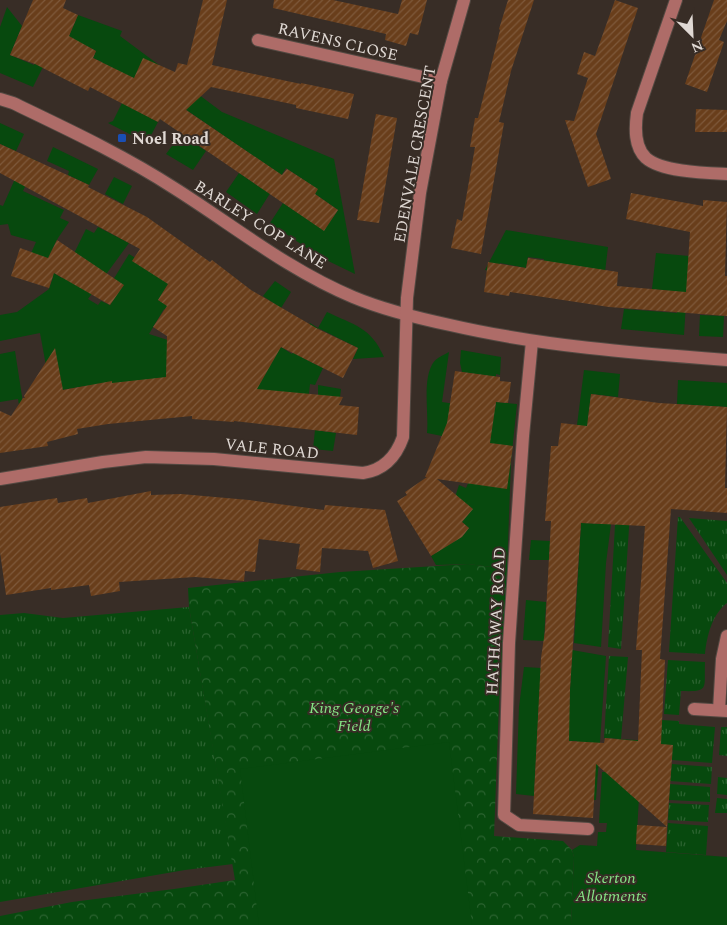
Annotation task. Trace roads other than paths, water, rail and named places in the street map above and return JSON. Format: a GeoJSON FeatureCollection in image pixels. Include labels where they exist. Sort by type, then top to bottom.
{"type":"FeatureCollection","features":[{"type":"Feature","properties":{"kind":"street","name":"EDENVALE CRESCENT"},"geometry":{"type":"LineString","coordinates":[[406,315],[420,193],[441,81],[464,0]]}},
{"type":"Feature","properties":{"kind":"street"},"geometry":{"type":"LineString","coordinates":[[676,0],[637,114],[634,131],[639,146],[646,158],[669,168],[727,174]]}},
{"type":"Feature","properties":{"kind":"street","name":"RAVENS CLOSE"},"geometry":{"type":"LineString","coordinates":[[258,40],[441,81]]}},
{"type":"Feature","properties":{"kind":"street","name":"BARLEY COP LANE"},"geometry":{"type":"LineString","coordinates":[[0,99],[13,103],[113,152],[174,187],[262,247],[312,277],[354,297],[406,315],[494,335],[664,356],[727,360]]}},
{"type":"Feature","properties":{"kind":"street","name":"VALE ROAD"},"geometry":{"type":"LineString","coordinates":[[0,479],[146,457],[214,458],[346,473],[365,473],[378,469],[398,451],[403,437],[406,315]]}},
{"type":"Feature","properties":{"kind":"street","name":"HATHAWAY ROAD"},"geometry":{"type":"LineString","coordinates":[[532,341],[523,436],[510,626],[504,815],[519,825],[588,829]]}},
{"type":"Feature","properties":{"kind":"street"},"geometry":{"type":"LineString","coordinates":[[694,709],[723,711],[722,659],[727,636]]}},
{"type":"Feature","properties":{"kind":"place","name":"Noel Road"},"geometry":{"type":"Point","coordinates":[122,138]}},
{"type":"Feature","properties":{"kind":"park label","name":"King George's Field"},"geometry":{"type":"Point","coordinates":[354,716]}},
{"type":"Feature","properties":{"kind":"park label","name":"Skerton Allotments"},"geometry":{"type":"Point","coordinates":[611,886]}}]}
